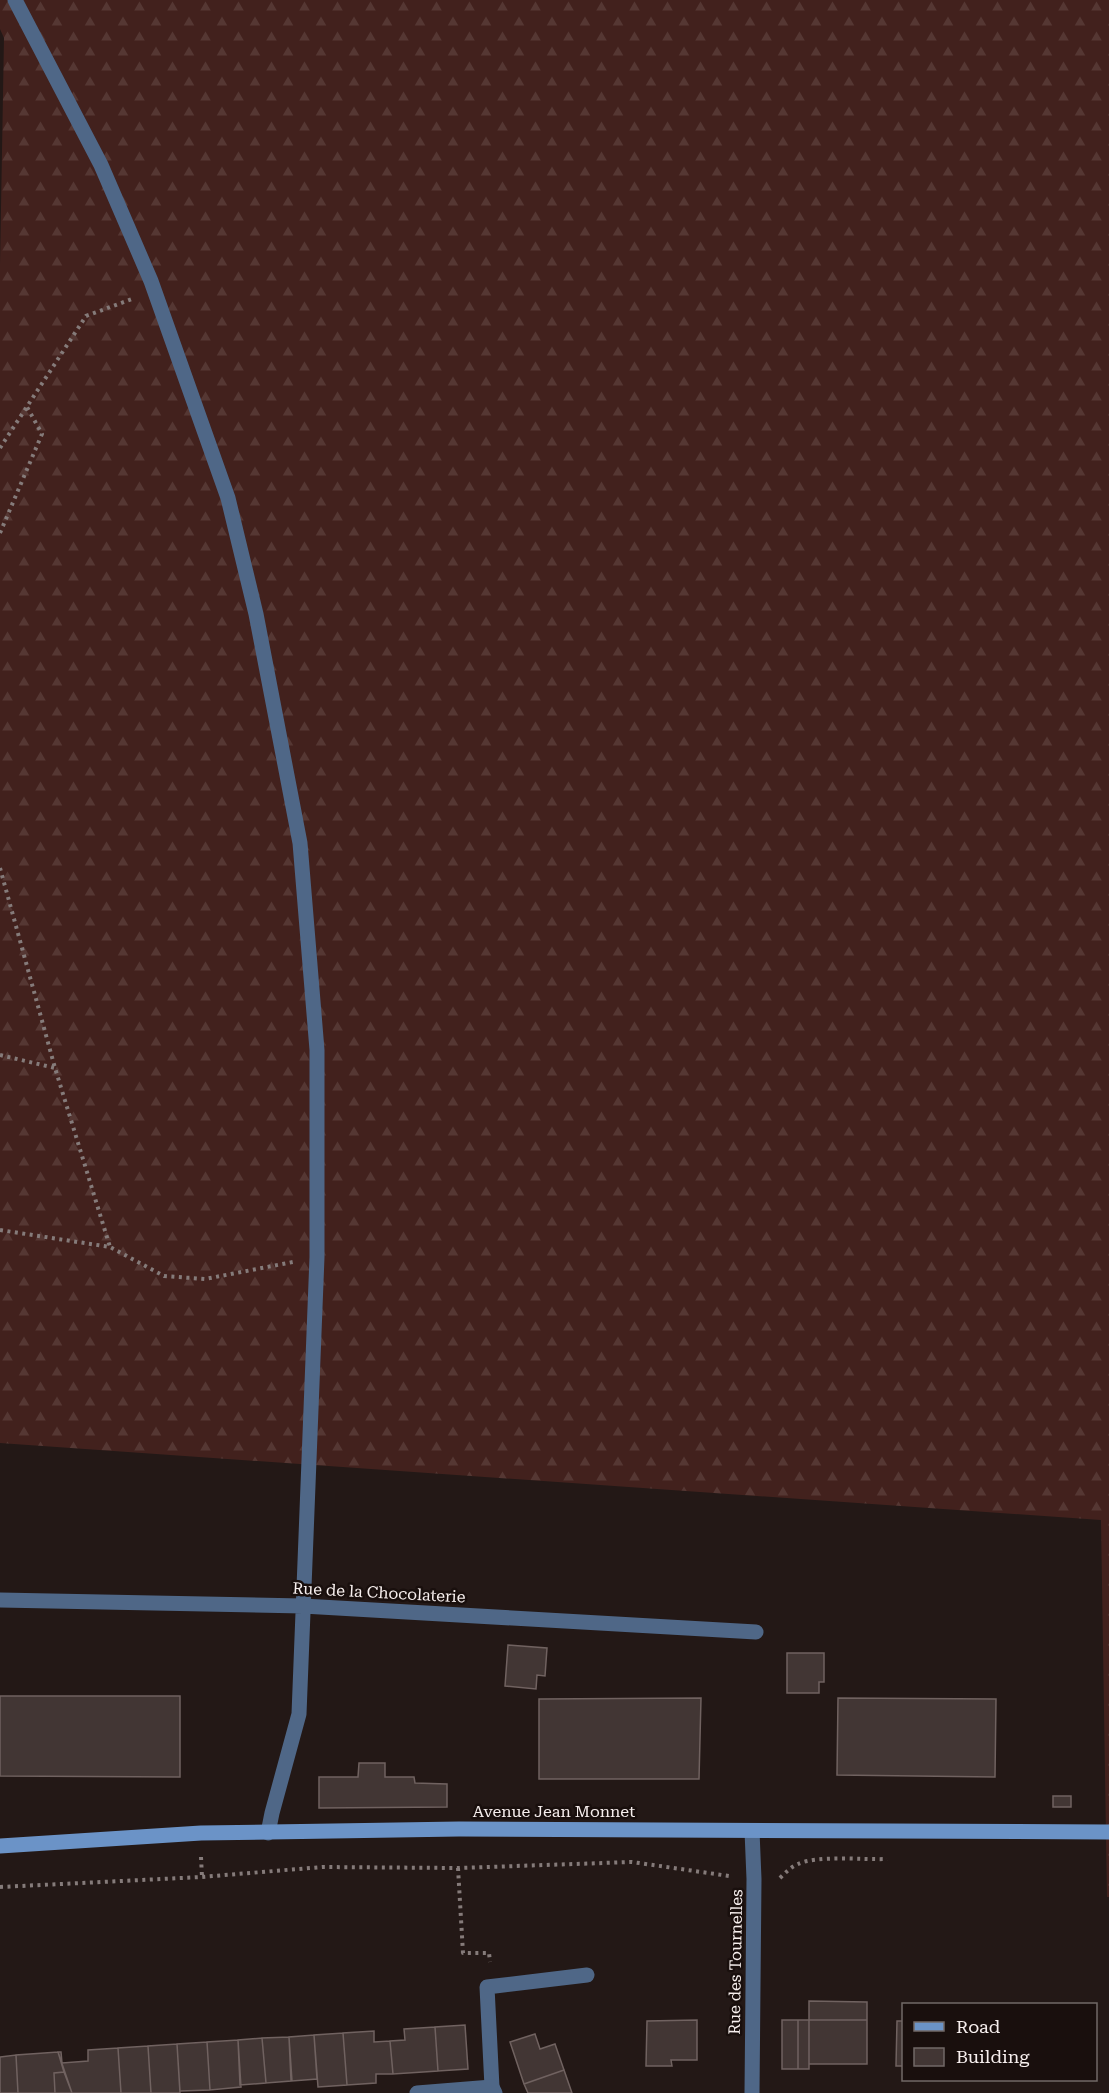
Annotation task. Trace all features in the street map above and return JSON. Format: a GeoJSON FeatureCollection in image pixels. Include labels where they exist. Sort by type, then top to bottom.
{"type":"FeatureCollection","features":[{"type":"Feature","properties":{"kind":"main road","name":"Avenue Jean Monnet"},"geometry":{"type":"LineString","coordinates":[[0,1846],[201,1833],[459,1829],[1109,1832]]}},
{"type":"Feature","properties":{"kind":"street"},"geometry":{"type":"LineString","coordinates":[[15,0],[101,165],[154,291],[228,498],[256,614],[300,843],[316,1050],[317,1257],[299,1714],[268,1833]]}},
{"type":"Feature","properties":{"kind":"street","name":"Rue de la Chocolaterie"},"geometry":{"type":"LineString","coordinates":[[0,1600],[303,1606],[756,1632]]}},
{"type":"Feature","properties":{"kind":"street","name":"Rue des Tournelles"},"geometry":{"type":"LineString","coordinates":[[752,1831],[754,1879],[752,2093]]}},
{"type":"Feature","properties":{"kind":"street"},"geometry":{"type":"LineString","coordinates":[[417,2093],[494,2090],[487,1987],[587,1976]]}},
{"type":"Feature","properties":{"kind":"path"},"geometry":{"type":"LineString","coordinates":[[0,448],[86,316],[154,291]]}},
{"type":"Feature","properties":{"kind":"path"},"geometry":{"type":"LineString","coordinates":[[0,532],[42,434],[27,407]]}},
{"type":"Feature","properties":{"kind":"path"},"geometry":{"type":"LineString","coordinates":[[0,868],[55,1068],[110,1248]]}},
{"type":"Feature","properties":{"kind":"path"},"geometry":{"type":"LineString","coordinates":[[0,1055],[55,1068]]}},
{"type":"Feature","properties":{"kind":"path"},"geometry":{"type":"LineString","coordinates":[[0,1230],[110,1248],[164,1276],[205,1279],[317,1257]]}},
{"type":"Feature","properties":{"kind":"path"},"geometry":{"type":"LineString","coordinates":[[775,1881],[801,1862],[899,1859]]}},
{"type":"Feature","properties":{"kind":"path"},"geometry":{"type":"LineString","coordinates":[[0,1887],[201,1877],[322,1868],[458,1868],[632,1862],[733,1877]]}},
{"type":"Feature","properties":{"kind":"path"},"geometry":{"type":"LineString","coordinates":[[458,1868],[463,1953],[489,1953],[491,1987]]}},
{"type":"Feature","properties":{"kind":"green space"},"geometry":{"type":"Polygon","coordinates":[[[0,0],[1109,0],[1109,1897],[1107,1897],[1101,1520],[0,1443],[0,266],[4,38],[0,29],[0,0]]]}},
{"type":"Feature","properties":{"kind":"building"},"geometry":{"type":"Polygon","coordinates":[[[508,1645],[547,1648],[545,1676],[537,1675],[536,1689],[505,1686],[508,1645]]]}},
{"type":"Feature","properties":{"kind":"building"},"geometry":{"type":"Polygon","coordinates":[[[787,1653],[824,1653],[824,1682],[819,1682],[819,1693],[787,1693],[787,1653]]]}},
{"type":"Feature","properties":{"kind":"building"},"geometry":{"type":"Polygon","coordinates":[[[0,1696],[180,1696],[180,1777],[0,1776],[0,1696]]]}},
{"type":"Feature","properties":{"kind":"building"},"geometry":{"type":"Polygon","coordinates":[[[701,1698],[699,1779],[539,1779],[539,1699],[701,1698]]]}},
{"type":"Feature","properties":{"kind":"building"},"geometry":{"type":"Polygon","coordinates":[[[838,1698],[996,1699],[995,1777],[837,1775],[838,1698]]]}},
{"type":"Feature","properties":{"kind":"building"},"geometry":{"type":"Polygon","coordinates":[[[359,1763],[385,1763],[385,1777],[414,1777],[415,1783],[447,1784],[447,1807],[319,1808],[319,1777],[358,1777],[359,1763]]]}},
{"type":"Feature","properties":{"kind":"building"},"geometry":{"type":"Polygon","coordinates":[[[1053,1796],[1071,1796],[1071,1807],[1053,1807],[1053,1796]]]}},
{"type":"Feature","properties":{"kind":"building"},"geometry":{"type":"Polygon","coordinates":[[[809,2001],[867,2002],[867,2020],[809,2020],[809,2001]]]}},
{"type":"Feature","properties":{"kind":"building"},"geometry":{"type":"Polygon","coordinates":[[[697,2020],[697,2060],[671,2060],[672,2066],[646,2066],[647,2021],[697,2020]]]}},
{"type":"Feature","properties":{"kind":"building"},"geometry":{"type":"Polygon","coordinates":[[[782,2020],[798,2020],[798,2069],[782,2069],[782,2020]]]}},
{"type":"Feature","properties":{"kind":"building"},"geometry":{"type":"Polygon","coordinates":[[[798,2020],[809,2020],[809,2069],[798,2069],[798,2020]]]}},
{"type":"Feature","properties":{"kind":"building"},"geometry":{"type":"Polygon","coordinates":[[[809,2020],[867,2020],[867,2064],[809,2064],[809,2020]]]}},
{"type":"Feature","properties":{"kind":"building"},"geometry":{"type":"Polygon","coordinates":[[[897,2021],[902,2021],[902,2066],[896,2066],[897,2021]]]}},
{"type":"Feature","properties":{"kind":"building"},"geometry":{"type":"Polygon","coordinates":[[[465,2025],[468,2069],[438,2071],[435,2027],[465,2025]]]}},
{"type":"Feature","properties":{"kind":"building"},"geometry":{"type":"Polygon","coordinates":[[[435,2027],[438,2071],[393,2074],[390,2041],[405,2040],[404,2029],[435,2027]]]}},
{"type":"Feature","properties":{"kind":"building"},"geometry":{"type":"Polygon","coordinates":[[[374,2031],[374,2042],[390,2041],[393,2074],[376,2074],[376,2083],[347,2085],[343,2033],[374,2031]]]}},
{"type":"Feature","properties":{"kind":"building"},"geometry":{"type":"Polygon","coordinates":[[[343,2033],[347,2085],[318,2087],[314,2035],[343,2033]]]}},
{"type":"Feature","properties":{"kind":"building"},"geometry":{"type":"Polygon","coordinates":[[[535,2034],[540,2049],[555,2044],[564,2070],[524,2084],[510,2042],[535,2034]]]}},
{"type":"Feature","properties":{"kind":"building"},"geometry":{"type":"Polygon","coordinates":[[[314,2035],[317,2079],[292,2081],[289,2037],[314,2035]]]}},
{"type":"Feature","properties":{"kind":"building"},"geometry":{"type":"Polygon","coordinates":[[[289,2037],[291,2081],[266,2083],[262,2038],[289,2037]]]}},
{"type":"Feature","properties":{"kind":"building"},"geometry":{"type":"Polygon","coordinates":[[[262,2038],[266,2083],[240,2085],[238,2040],[262,2038]]]}},
{"type":"Feature","properties":{"kind":"building"},"geometry":{"type":"Polygon","coordinates":[[[238,2040],[241,2087],[210,2090],[207,2042],[238,2040]]]}},
{"type":"Feature","properties":{"kind":"building"},"geometry":{"type":"Polygon","coordinates":[[[207,2042],[210,2090],[180,2091],[177,2044],[207,2042]]]}},
{"type":"Feature","properties":{"kind":"building"},"geometry":{"type":"Polygon","coordinates":[[[177,2044],[180,2093],[151,2093],[148,2046],[177,2044]]]}},
{"type":"Feature","properties":{"kind":"building"},"geometry":{"type":"Polygon","coordinates":[[[148,2046],[151,2093],[121,2093],[118,2048],[148,2046]]]}},
{"type":"Feature","properties":{"kind":"building"},"geometry":{"type":"Polygon","coordinates":[[[118,2048],[121,2093],[72,2093],[58,2052],[61,2052],[62,2063],[88,2061],[88,2050],[118,2048]]]}},
{"type":"Feature","properties":{"kind":"building"},"geometry":{"type":"Polygon","coordinates":[[[58,2052],[64,2072],[54,2073],[55,2093],[18,2093],[16,2055],[58,2052]]]}},
{"type":"Feature","properties":{"kind":"building"},"geometry":{"type":"Polygon","coordinates":[[[16,2055],[18,2093],[0,2093],[0,2057],[16,2055]]]}},
{"type":"Feature","properties":{"kind":"building"},"geometry":{"type":"Polygon","coordinates":[[[564,2070],[572,2093],[528,2093],[524,2084],[564,2070]]]}},
{"type":"Feature","properties":{"kind":"building"},"geometry":{"type":"Polygon","coordinates":[[[64,2072],[72,2093],[55,2093],[54,2073],[64,2072]]]}}]}
